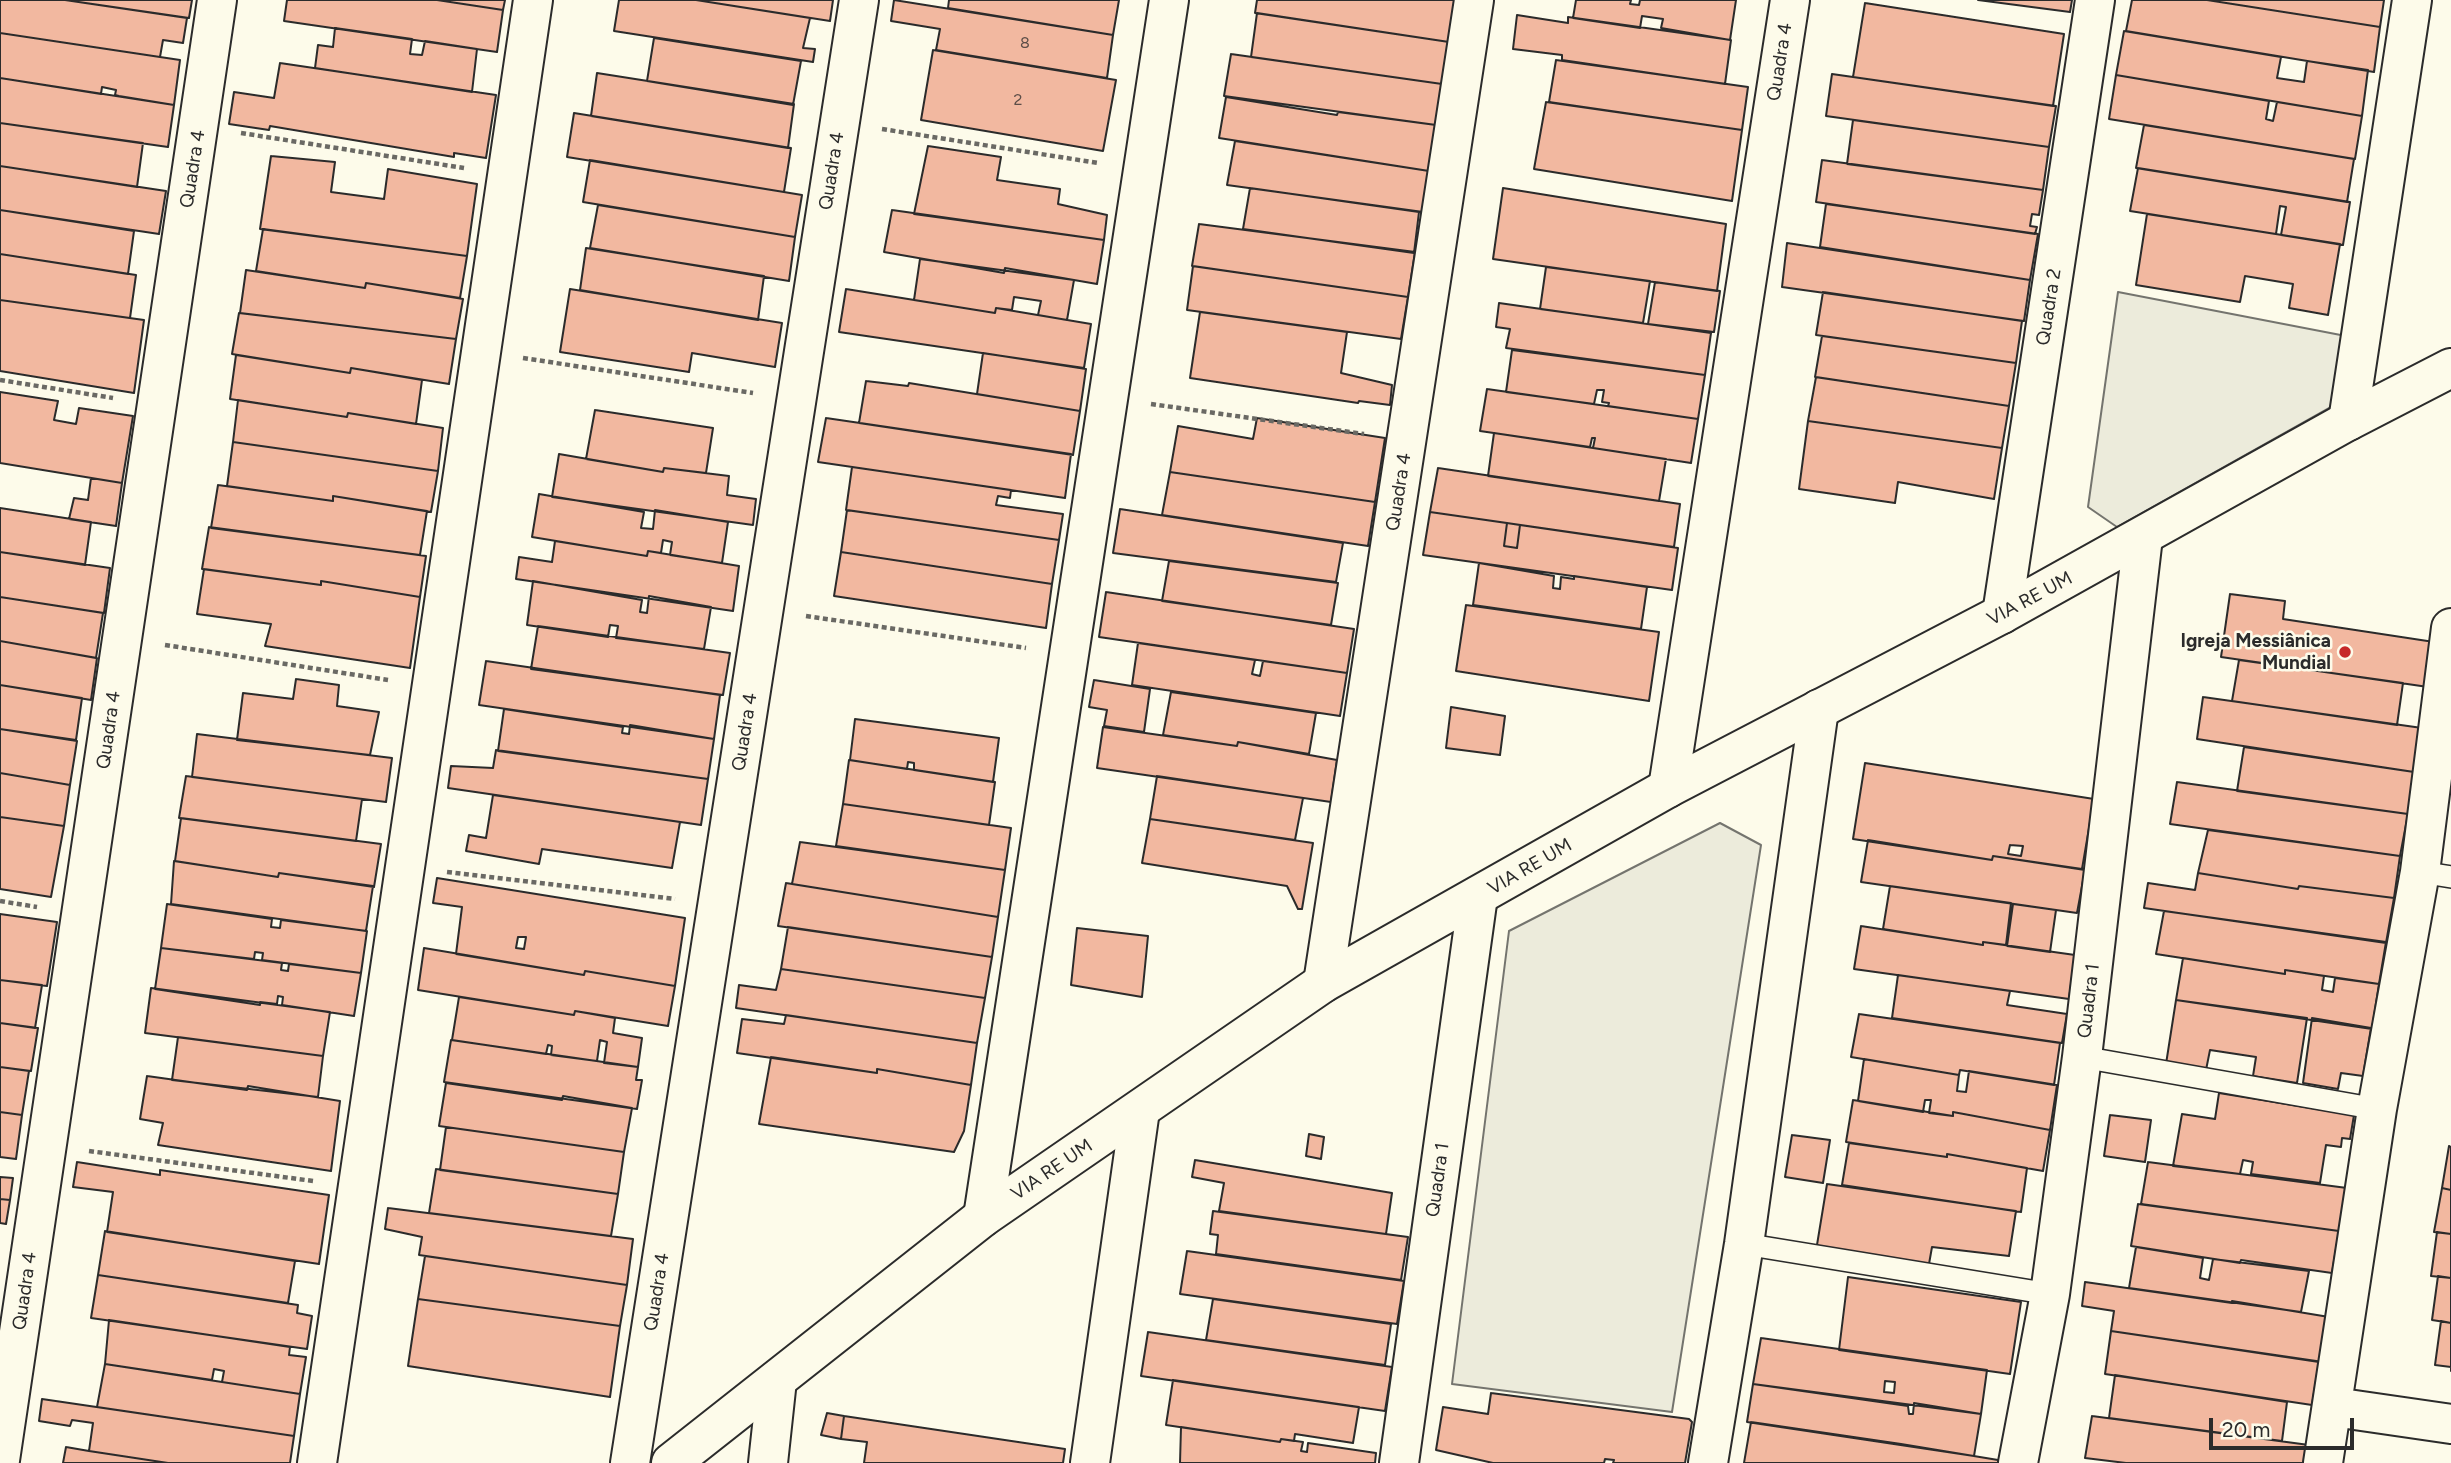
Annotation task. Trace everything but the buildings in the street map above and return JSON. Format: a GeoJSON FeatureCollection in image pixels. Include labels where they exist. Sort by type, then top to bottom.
{"type":"FeatureCollection","features":[{"type":"Feature","properties":{"kind":"street","name":"Quadra 4"},"geometry":{"type":"LineString","coordinates":[[0,1460],[217,0]]}},
{"type":"Feature","properties":{"kind":"street"},"geometry":{"type":"LineString","coordinates":[[317,1463],[533,0]]}},
{"type":"Feature","properties":{"kind":"street","name":"Quadra 4"},"geometry":{"type":"LineString","coordinates":[[631,1463],[859,0]]}},
{"type":"Feature","properties":{"kind":"street"},"geometry":{"type":"LineString","coordinates":[[983,1217],[1169,0]]}},
{"type":"Feature","properties":{"kind":"street","name":"Quadra 4"},"geometry":{"type":"LineString","coordinates":[[1322,983],[1474,0]]}},
{"type":"Feature","properties":{"kind":"street","name":"Quadra 4"},"geometry":{"type":"LineString","coordinates":[[1668,788],[1790,0]]}},
{"type":"Feature","properties":{"kind":"street","name":"Quadra 2"},"geometry":{"type":"LineString","coordinates":[[2003,614],[2095,0]]}},
{"type":"Feature","properties":{"kind":"street"},"geometry":{"type":"LineString","coordinates":[[2348,421],[2412,0]]}},
{"type":"Feature","properties":{"kind":"street","name":"VIA RE UM"},"geometry":{"type":"LineString","coordinates":[[671,1463],[983,1217],[1322,983],[1668,788],[2003,614],[2348,421],[2451,368]]}},
{"type":"Feature","properties":{"kind":"street","name":"Quadra 1"},"geometry":{"type":"LineString","coordinates":[[2018,1463],[2050,1294],[2082,1057],[2143,537]]}},
{"type":"Feature","properties":{"kind":"street"},"geometry":{"type":"LineString","coordinates":[[2323,1463],[2334,1407],[2377,1109],[2435,875],[2451,628]]}},
{"type":"Feature","properties":{"kind":"street"},"geometry":{"type":"LineString","coordinates":[[1708,1463],[1745,1244],[1819,709]]}},
{"type":"Feature","properties":{"kind":"street","name":"Quadra 1"},"geometry":{"type":"LineString","coordinates":[[1399,1463],[1478,897]]}},
{"type":"Feature","properties":{"kind":"street"},"geometry":{"type":"LineString","coordinates":[[1090,1463],[1140,1110]]}},
{"type":"Feature","properties":{"kind":"street"},"geometry":{"type":"LineString","coordinates":[[768,1463],[777,1380]]}},
{"type":"Feature","properties":{"kind":"street"},"geometry":{"type":"LineString","coordinates":[[2334,1407],[2451,1424]]}},
{"type":"Feature","properties":{"kind":"lane"},"geometry":{"type":"LineString","coordinates":[[2082,1057],[2377,1109]]}},
{"type":"Feature","properties":{"kind":"lane"},"geometry":{"type":"LineString","coordinates":[[1745,1244],[2050,1294]]}},
{"type":"Feature","properties":{"kind":"path"},"geometry":{"type":"LineString","coordinates":[[840,122],[1143,170]]}},
{"type":"Feature","properties":{"kind":"path"},"geometry":{"type":"LineString","coordinates":[[199,126],[508,175]]}},
{"type":"Feature","properties":{"kind":"path"},"geometry":{"type":"LineString","coordinates":[[481,351],[797,400]]}},
{"type":"Feature","properties":{"kind":"path"},"geometry":{"type":"LineString","coordinates":[[0,380],[157,405]]}},
{"type":"Feature","properties":{"kind":"path"},"geometry":{"type":"LineString","coordinates":[[1108,398],[1406,440]]}},
{"type":"Feature","properties":{"kind":"path"},"geometry":{"type":"LineString","coordinates":[[764,610],[1069,654]]}},
{"type":"Feature","properties":{"kind":"path"},"geometry":{"type":"LineString","coordinates":[[122,639],[431,686]]}},
{"type":"Feature","properties":{"kind":"path"},"geometry":{"type":"LineString","coordinates":[[405,867],[718,904]]}},
{"type":"Feature","properties":{"kind":"path"},"geometry":{"type":"LineString","coordinates":[[47,1145],[358,1187]]}},
{"type":"Feature","properties":{"kind":"shaded area"},"geometry":{"type":"Polygon","coordinates":[[[2118,292],[2351,337],[2336,404],[2117,527],[2088,507],[2118,292]]]}},
{"type":"Feature","properties":{"kind":"shaded area"},"geometry":{"type":"Polygon","coordinates":[[[1720,823],[1761,845],[1672,1412],[1452,1384],[1509,931],[1720,823]]]}},
{"type":"Feature","properties":{"kind":"place","name":"Igreja Messiânica Mundial"},"geometry":{"type":"Point","coordinates":[2345,652]}}]}
